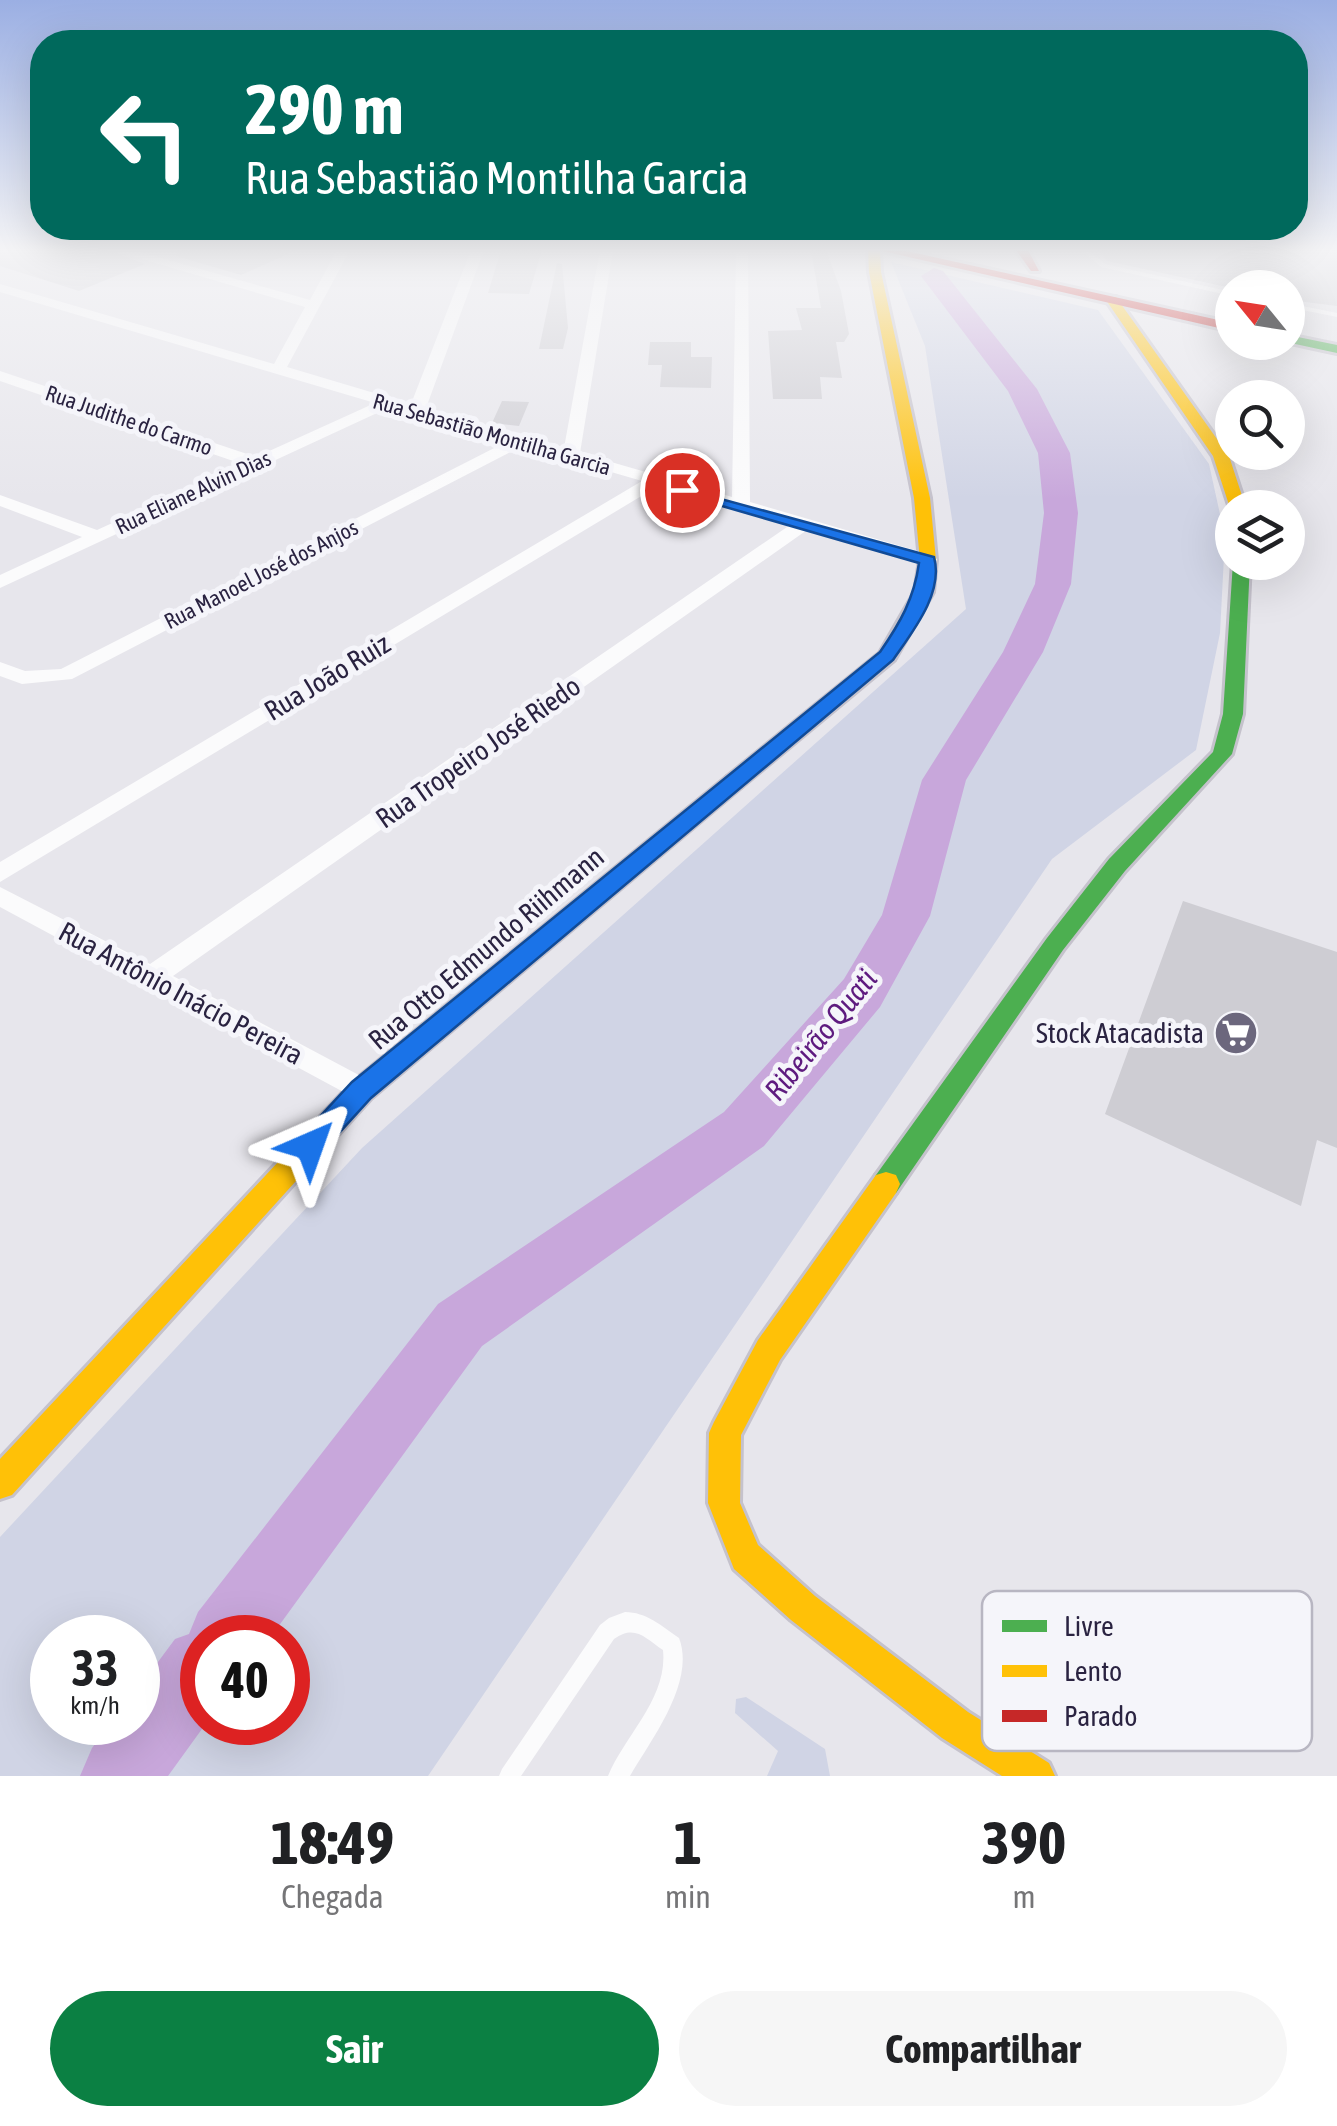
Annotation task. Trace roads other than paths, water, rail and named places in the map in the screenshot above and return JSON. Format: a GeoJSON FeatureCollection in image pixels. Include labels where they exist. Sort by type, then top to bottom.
{"type":"FeatureCollection","features":[{"type":"Feature","properties":{"kind":"street","name":"Rua Sebastião Montilha Garcia"},"geometry":{"type":"LineString","coordinates":[[152,333],[928,560]]}},
{"type":"Feature","properties":{"kind":"street"},"geometry":{"type":"LineString","coordinates":[[278,370],[299,333]]}},
{"type":"Feature","properties":{"kind":"street"},"geometry":{"type":"LineString","coordinates":[[416,412],[446,333]]}},
{"type":"Feature","properties":{"kind":"street"},"geometry":{"type":"LineString","coordinates":[[571,458],[592,333]]}},
{"type":"Feature","properties":{"kind":"street"},"geometry":{"type":"LineString","coordinates":[[741,507],[742,333]]}},
{"type":"Feature","properties":{"kind":"street","name":"Rua Otto Edmundo Riihmann"},"geometry":{"type":"LineString","coordinates":[[0,1483],[362,1090],[886,656],[910,622],[924,592],[928,560],[922,498],[888,333]]}},
{"type":"Feature","properties":{"kind":"street"},"geometry":{"type":"LineString","coordinates":[[1137,333],[1221,456],[1232,490]]}},
{"type":"Feature","properties":{"kind":"street"},"geometry":{"type":"LineString","coordinates":[[1140,337],[1143,333]]}},
{"type":"Feature","properties":{"kind":"street"},"geometry":{"type":"LineString","coordinates":[[1305,342],[1337,349]]}},
{"type":"Feature","properties":{"kind":"street","name":"Rua Judithe do Carmo"},"geometry":{"type":"LineString","coordinates":[[0,376],[257,463]]}},
{"type":"Feature","properties":{"kind":"street","name":"Rua Eliane Alvin Dias"},"geometry":{"type":"LineString","coordinates":[[0,582],[387,403]]}},
{"type":"Feature","properties":{"kind":"street","name":"Rua Manoel José dos Anjos"},"geometry":{"type":"LineString","coordinates":[[0,668],[22,678],[65,674],[518,442]]}},
{"type":"Feature","properties":{"kind":"street","name":"Rua João Ruiz"},"geometry":{"type":"LineString","coordinates":[[0,873],[653,482]]}},
{"type":"Feature","properties":{"kind":"street"},"geometry":{"type":"LineString","coordinates":[[0,500],[96,536]]}},
{"type":"Feature","properties":{"kind":"street","name":"Rua Tropeiro José Riedo"},"geometry":{"type":"LineString","coordinates":[[152,978],[803,525]]}},
{"type":"Feature","properties":{"kind":"street"},"geometry":{"type":"LineString","coordinates":[[982,1742],[803,1608],[746,1557],[724,1503],[725,1433],[769,1350],[1056,944],[1118,865],[1222,754],[1233,714],[1241,580]]}},
{"type":"Feature","properties":{"kind":"street","name":"Rua Antônio Inácio Pereira"},"geometry":{"type":"LineString","coordinates":[[0,896],[362,1090]]}},
{"type":"Feature","properties":{"kind":"street"},"geometry":{"type":"LineString","coordinates":[[997,1751],[1036,1776]]}},
{"type":"Feature","properties":{"kind":"lane"},"geometry":{"type":"LineString","coordinates":[[509,1776],[606,1632],[620,1620],[632,1620],[672,1645],[676,1660],[671,1682],[618,1776]]}},
{"type":"Feature","properties":{"kind":"waterway","name":"Ribeirão Quati"},"geometry":{"type":"LineString","coordinates":[[241,1615],[460,1325],[744,1129],[862,993],[906,916],[944,780],[1023,652],[1053,584],[1061,513],[1054,453],[1022,389],[978,333]]}},
{"type":"Feature","properties":{"kind":"waterway","name":"Ribeirão Quati"},"geometry":{"type":"LineString","coordinates":[[120,1776],[180,1696]]}},
{"type":"Feature","properties":{"kind":"place","name":"Stock Atacadista"},"geometry":{"type":"Point","coordinates":[1236,1033]}}]}
